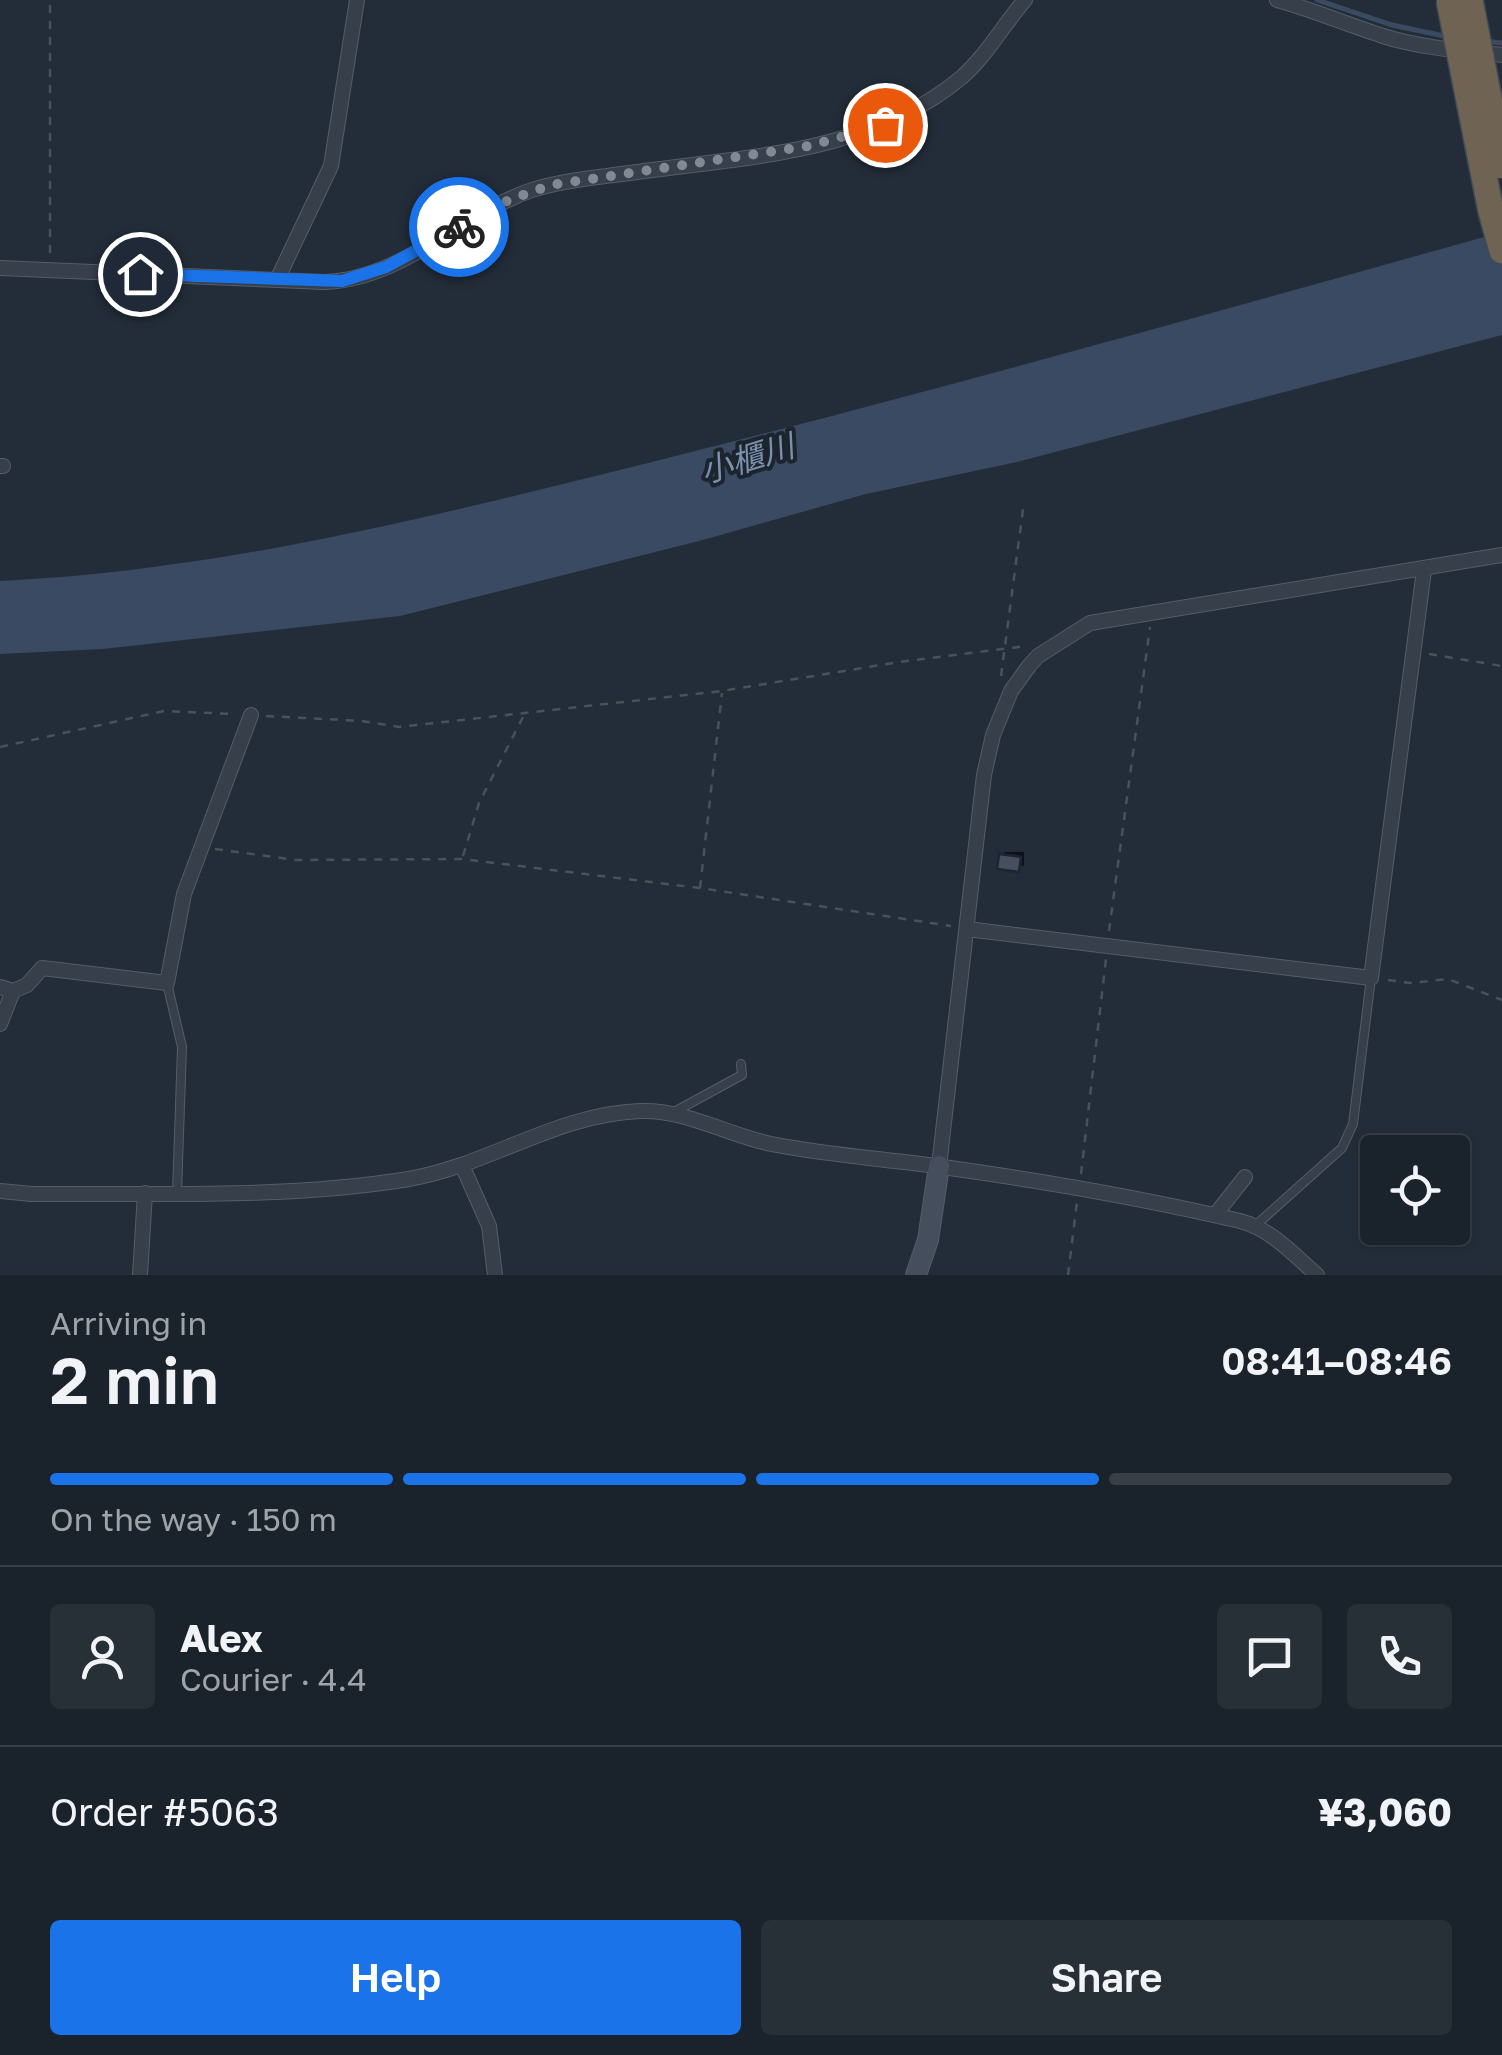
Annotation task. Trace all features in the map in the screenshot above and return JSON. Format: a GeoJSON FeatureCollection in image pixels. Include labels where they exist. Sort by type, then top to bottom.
{"type":"FeatureCollection","features":[{"type":"Feature","properties":{"kind":"highway"},"geometry":{"type":"LineString","coordinates":[[1448,0],[1502,251]]}},
{"type":"Feature","properties":{"kind":"highway"},"geometry":{"type":"LineString","coordinates":[[1470,0],[1502,166]]}},
{"type":"Feature","properties":{"kind":"street"},"geometry":{"type":"LineString","coordinates":[[277,280],[331,166],[357,0]]}},
{"type":"Feature","properties":{"kind":"street"},"geometry":{"type":"LineString","coordinates":[[0,268],[334,282],[362,276],[539,188],[809,146],[870,131],[914,111],[963,76],[1024,0]]}},
{"type":"Feature","properties":{"kind":"street"},"geometry":{"type":"LineString","coordinates":[[1277,0],[1385,37],[1502,55]]}},
{"type":"Feature","properties":{"kind":"street"},"geometry":{"type":"LineString","coordinates":[[916,1275],[928,1240],[939,1166],[984,775],[993,735],[1019,680],[1038,656],[1090,623],[1502,555]]}},
{"type":"Feature","properties":{"kind":"street"},"geometry":{"type":"LineString","coordinates":[[967,928],[1371,978],[1424,570]]}},
{"type":"Feature","properties":{"kind":"street"},"geometry":{"type":"LineString","coordinates":[[0,1024],[7,989],[27,985],[42,968],[166,982],[184,894],[251,715]]}},
{"type":"Feature","properties":{"kind":"street"},"geometry":{"type":"LineString","coordinates":[[0,1191],[178,1193],[348,1186],[412,1178],[462,1166],[566,1124],[647,1110],[770,1144],[1079,1186],[1256,1225],[1317,1275]]}},
{"type":"Feature","properties":{"kind":"street"},"geometry":{"type":"LineString","coordinates":[[462,1166],[488,1226],[495,1275]]}},
{"type":"Feature","properties":{"kind":"street"},"geometry":{"type":"LineString","coordinates":[[1214,1215],[1244,1176]]}},
{"type":"Feature","properties":{"kind":"street"},"geometry":{"type":"LineString","coordinates":[[140,1275],[145,1194]]}},
{"type":"Feature","properties":{"kind":"lane"},"geometry":{"type":"LineString","coordinates":[[1256,1225],[1342,1148],[1348,1137],[1353,1124],[1371,978]]}},
{"type":"Feature","properties":{"kind":"lane"},"geometry":{"type":"LineString","coordinates":[[166,982],[182,1047],[178,1193]]}},
{"type":"Feature","properties":{"kind":"lane"},"geometry":{"type":"LineString","coordinates":[[670,1114],[742,1076],[741,1064]]}},
{"type":"Feature","properties":{"kind":"path"},"geometry":{"type":"LineString","coordinates":[[50,0],[50,270]]}},
{"type":"Feature","properties":{"kind":"path"},"geometry":{"type":"LineString","coordinates":[[1000,686],[1024,502]]}},
{"type":"Feature","properties":{"kind":"path"},"geometry":{"type":"LineString","coordinates":[[1068,1275],[1107,944],[1152,615]]}},
{"type":"Feature","properties":{"kind":"path"},"geometry":{"type":"LineString","coordinates":[[0,747],[164,711],[362,721],[399,727],[524,716],[722,692],[1058,642]]}},
{"type":"Feature","properties":{"kind":"path"},"geometry":{"type":"LineString","coordinates":[[1413,652],[1502,666]]}},
{"type":"Feature","properties":{"kind":"path"},"geometry":{"type":"LineString","coordinates":[[700,888],[722,692]]}},
{"type":"Feature","properties":{"kind":"path"},"geometry":{"type":"LineString","coordinates":[[462,859],[478,803],[524,716]]}},
{"type":"Feature","properties":{"kind":"path"},"geometry":{"type":"LineString","coordinates":[[203,847],[296,860],[462,859],[700,888],[967,928]]}},
{"type":"Feature","properties":{"kind":"path"},"geometry":{"type":"LineString","coordinates":[[1371,978],[1410,982],[1448,979],[1502,1000]]}},
{"type":"Feature","properties":{"kind":"water","name":"小櫃川"},"geometry":{"type":"Polygon","coordinates":[[[1502,232],[1502,335],[1017,462],[866,494],[699,541],[400,616],[103,649],[0,654],[0,581],[243,554],[482,504],[1072,352],[1502,232]]]}},
{"type":"Feature","properties":{"kind":"building"},"geometry":{"type":"Polygon","coordinates":[[[999,854],[1021,857],[1019,872],[997,869],[999,854]]]}},
{"type":"Feature","properties":{"kind":"waterway"},"geometry":{"type":"LineString","coordinates":[[1317,0],[1392,25],[1449,37]]}},
{"type":"Feature","properties":{"kind":"waterway"},"geometry":{"type":"LineString","coordinates":[[1485,41],[1502,43]]}},
{"type":"Feature","properties":{"kind":"way so far"},"geometry":{"type":"LineString","coordinates":[[459,227],[526,192],[551,185],[832,142],[885,125]]}},
{"type":"Feature","properties":{"kind":"route"},"geometry":{"type":"LineString","coordinates":[[140,274],[342,281],[386,267],[459,227]]}}]}
